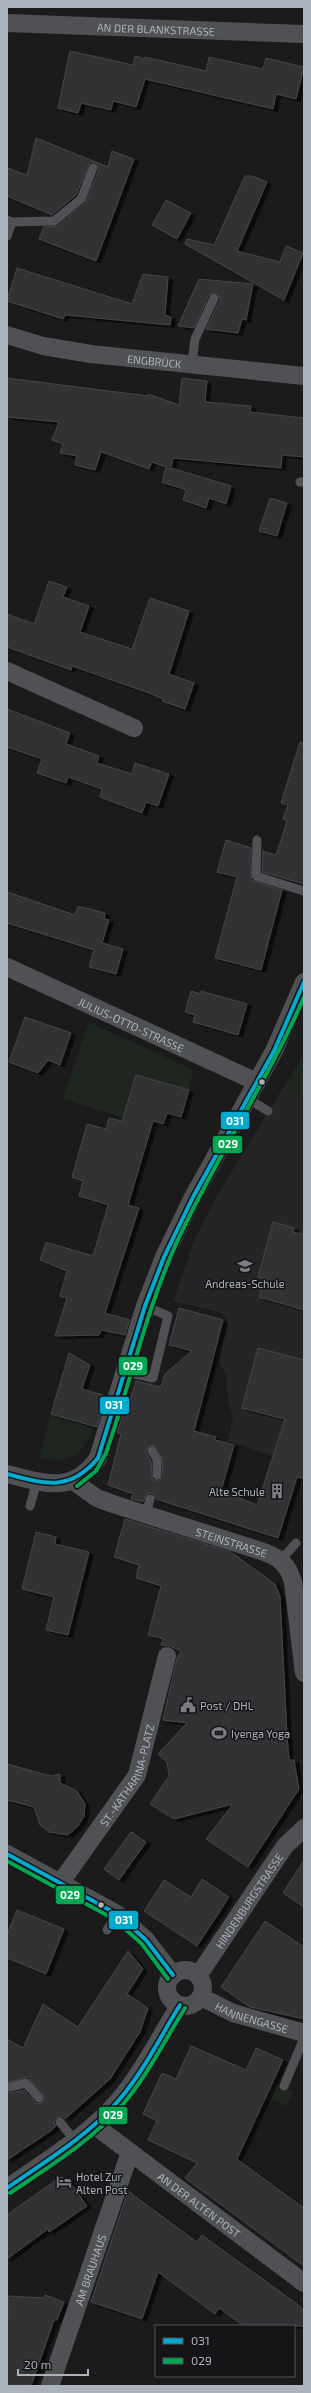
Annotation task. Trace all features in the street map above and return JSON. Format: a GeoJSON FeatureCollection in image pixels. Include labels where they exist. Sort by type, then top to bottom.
{"type":"FeatureCollection","features":[{"type":"Feature","properties":{"kind":"street","name":"AN DER BLANKSTRASSE"},"geometry":{"type":"LineString","coordinates":[[7,23],[304,34]]}},
{"type":"Feature","properties":{"kind":"street","name":"ENGBRÜCK"},"geometry":{"type":"LineString","coordinates":[[7,335],[74,352],[192,363],[304,376]]}},
{"type":"Feature","properties":{"kind":"street"},"geometry":{"type":"LineString","coordinates":[[7,671],[134,728]]}},
{"type":"Feature","properties":{"kind":"street","name":"JULIUS-OTTO-STRASSE"},"geometry":{"type":"LineString","coordinates":[[7,967],[256,1082]]}},
{"type":"Feature","properties":{"kind":"street"},"geometry":{"type":"LineString","coordinates":[[7,1474],[57,1484],[73,1480],[86,1473],[98,1458],[126,1372],[145,1306],[171,1241],[287,1024],[304,982]]}},
{"type":"Feature","properties":{"kind":"street","name":"STEINSTRASSE"},"geometry":{"type":"LineString","coordinates":[[73,1480],[97,1498],[148,1507],[262,1551],[281,1560],[289,1570],[293,1582],[304,1673]]}},
{"type":"Feature","properties":{"kind":"street","name":"ST.-KATHARINA-PLATZ"},"geometry":{"type":"LineString","coordinates":[[61,1882],[137,1774],[167,1656]]}},
{"type":"Feature","properties":{"kind":"street","name":"HINDENBURGSTRASSE"},"geometry":{"type":"LineString","coordinates":[[198,1976],[285,1846],[304,1828]]}},
{"type":"Feature","properties":{"kind":"street"},"geometry":{"type":"LineString","coordinates":[[7,1854],[61,1882],[117,1914],[146,1940],[173,1975]]}},
{"type":"Feature","properties":{"kind":"street"},"geometry":{"type":"LineString","coordinates":[[183,1970],[194,1973],[198,1976],[203,1986],[201,1997],[192,2005],[180,2005],[169,1996],[169,1981],[173,1975],[183,1970]]}},
{"type":"Feature","properties":{"kind":"street","name":"HANNENGASSE"},"geometry":{"type":"LineString","coordinates":[[201,1997],[233,2013],[304,2033]]}},
{"type":"Feature","properties":{"kind":"street"},"geometry":{"type":"LineString","coordinates":[[7,2188],[75,2141],[94,2125],[128,2088],[180,2005]]}},
{"type":"Feature","properties":{"kind":"street","name":"AN DER ALTEN POST"},"geometry":{"type":"LineString","coordinates":[[94,2125],[304,2283]]}},
{"type":"Feature","properties":{"kind":"street","name":"AM BRAUHAUS"},"geometry":{"type":"LineString","coordinates":[[50,2386],[130,2152]]}},
{"type":"Feature","properties":{"kind":"lane"},"geometry":{"type":"LineString","coordinates":[[7,236],[10,221],[54,221],[81,199],[93,168]]}},
{"type":"Feature","properties":{"kind":"lane"},"geometry":{"type":"LineString","coordinates":[[192,363],[195,339],[214,298]]}},
{"type":"Feature","properties":{"kind":"lane"},"geometry":{"type":"LineString","coordinates":[[257,840],[256,876],[304,891]]}},
{"type":"Feature","properties":{"kind":"lane"},"geometry":{"type":"LineString","coordinates":[[247,1098],[268,1111]]}},
{"type":"Feature","properties":{"kind":"lane"},"geometry":{"type":"LineString","coordinates":[[126,1372],[154,1378],[168,1316],[145,1306]]}},
{"type":"Feature","properties":{"kind":"lane"},"geometry":{"type":"LineString","coordinates":[[152,1451],[157,1459],[157,1475]]}},
{"type":"Feature","properties":{"kind":"lane"},"geometry":{"type":"LineString","coordinates":[[30,1506],[37,1481]]}},
{"type":"Feature","properties":{"kind":"lane"},"geometry":{"type":"LineString","coordinates":[[281,1560],[296,1543]]}},
{"type":"Feature","properties":{"kind":"lane"},"geometry":{"type":"LineString","coordinates":[[108,1930],[117,1914]]}},
{"type":"Feature","properties":{"kind":"lane"},"geometry":{"type":"LineString","coordinates":[[284,2086],[304,2038]]}},
{"type":"Feature","properties":{"kind":"lane"},"geometry":{"type":"LineString","coordinates":[[11,2087],[26,2083],[39,2098]]}},
{"type":"Feature","properties":{"kind":"lane"},"geometry":{"type":"LineString","coordinates":[[60,2122],[75,2141]]}},
{"type":"Feature","properties":{"kind":"shaded area"},"geometry":{"type":"Polygon","coordinates":[[[89,1022],[193,1070],[189,1090],[136,1075],[124,1118],[63,1099],[89,1022]]]}},
{"type":"Feature","properties":{"kind":"shaded area"},"geometry":{"type":"Polygon","coordinates":[[[304,1055],[304,1105],[284,1086],[304,1055]]]}},
{"type":"Feature","properties":{"kind":"shaded area","name":"Andreas-Schule"},"geometry":{"type":"Polygon","coordinates":[[[284,1086],[304,1105],[304,1448],[278,1440],[273,1456],[228,1441],[233,1417],[228,1402],[226,1373],[219,1363],[228,1322],[222,1313],[173,1301],[196,1236],[217,1196],[284,1086]]]}},
{"type":"Feature","properties":{"kind":"shaded area"},"geometry":{"type":"Polygon","coordinates":[[[51,1414],[94,1426],[85,1444],[80,1451],[74,1455],[59,1460],[39,1457],[51,1414]]]}},
{"type":"Feature","properties":{"kind":"shaded area"},"geometry":{"type":"Polygon","coordinates":[[[274,2083],[293,2091],[287,2106],[267,2098],[274,2083]]]}},
{"type":"Feature","properties":{"kind":"building"},"geometry":{"type":"Polygon","coordinates":[[[70,51],[133,65],[135,56],[145,59],[145,57],[206,71],[209,57],[263,69],[266,58],[304,67],[296,99],[276,94],[273,109],[145,79],[136,107],[113,101],[111,110],[81,103],[78,113],[58,108],[70,51]]]}},
{"type":"Feature","properties":{"kind":"building"},"geometry":{"type":"Polygon","coordinates":[[[36,138],[108,167],[112,151],[134,159],[96,261],[39,239],[44,227],[57,226],[85,203],[99,170],[97,164],[92,162],[89,164],[76,195],[52,215],[7,196],[7,168],[27,175],[36,138]]]}},
{"type":"Feature","properties":{"kind":"building"},"geometry":{"type":"Polygon","coordinates":[[[245,176],[252,176],[267,182],[237,251],[280,262],[286,246],[303,253],[284,300],[185,244],[187,239],[214,245],[245,176]]]}},
{"type":"Feature","properties":{"kind":"building"},"geometry":{"type":"Polygon","coordinates":[[[166,200],[191,213],[177,239],[152,225],[166,200]]]}},
{"type":"Feature","properties":{"kind":"building"},"geometry":{"type":"Polygon","coordinates":[[[17,268],[132,304],[143,274],[168,277],[165,315],[171,317],[170,325],[65,315],[63,319],[7,301],[17,268]]]}},
{"type":"Feature","properties":{"kind":"building"},"geometry":{"type":"Polygon","coordinates":[[[199,279],[253,284],[246,320],[242,319],[238,333],[206,329],[220,300],[219,295],[214,292],[209,295],[194,328],[178,326],[199,279]]]}},
{"type":"Feature","properties":{"kind":"building"},"geometry":{"type":"Polygon","coordinates":[[[7,378],[148,396],[148,394],[179,405],[182,378],[207,381],[205,402],[251,406],[250,412],[304,418],[304,457],[282,455],[281,468],[173,458],[171,468],[231,486],[226,504],[209,498],[206,508],[183,500],[186,490],[162,482],[166,467],[152,462],[149,469],[101,452],[95,470],[75,465],[77,456],[60,453],[63,444],[52,440],[59,422],[7,417],[7,378]]]}},
{"type":"Feature","properties":{"kind":"building"},"geometry":{"type":"Polygon","coordinates":[[[270,498],[287,503],[277,536],[259,531],[270,498]]]}},
{"type":"Feature","properties":{"kind":"building"},"geometry":{"type":"Polygon","coordinates":[[[49,581],[67,587],[63,597],[89,606],[80,632],[132,649],[150,598],[189,611],[169,674],[194,683],[185,709],[162,701],[163,699],[149,693],[72,666],[71,670],[7,647],[7,614],[34,624],[49,581]]]}},
{"type":"Feature","properties":{"kind":"building"},"geometry":{"type":"Polygon","coordinates":[[[7,709],[70,733],[66,744],[99,756],[97,763],[132,774],[135,763],[169,774],[158,806],[146,802],[142,813],[100,797],[102,789],[68,777],[66,783],[37,773],[42,759],[7,747],[7,709]]]}},
{"type":"Feature","properties":{"kind":"building"},"geometry":{"type":"Polygon","coordinates":[[[300,742],[304,743],[304,884],[262,872],[263,851],[276,855],[287,821],[283,819],[288,805],[281,803],[300,742]]]}},
{"type":"Feature","properties":{"kind":"building"},"geometry":{"type":"Polygon","coordinates":[[[226,840],[251,848],[251,880],[282,890],[261,970],[215,958],[237,877],[217,872],[226,840]]]}},
{"type":"Feature","properties":{"kind":"building"},"geometry":{"type":"Polygon","coordinates":[[[7,892],[75,915],[78,906],[105,913],[104,919],[109,920],[102,943],[123,949],[116,974],[89,967],[94,950],[7,923],[7,892]]]}},
{"type":"Feature","properties":{"kind":"building"},"geometry":{"type":"Polygon","coordinates":[[[191,991],[201,994],[201,991],[247,1004],[238,1035],[193,1022],[195,1015],[185,1012],[191,991]]]}},
{"type":"Feature","properties":{"kind":"building"},"geometry":{"type":"Polygon","coordinates":[[[25,1017],[71,1033],[60,1065],[48,1060],[38,1073],[9,1062],[25,1017]]]}},
{"type":"Feature","properties":{"kind":"building"},"geometry":{"type":"Polygon","coordinates":[[[136,1075],[189,1090],[181,1117],[167,1113],[163,1124],[153,1121],[128,1205],[139,1208],[105,1313],[130,1320],[125,1335],[101,1330],[99,1335],[55,1336],[67,1298],[60,1296],[67,1271],[40,1260],[46,1242],[93,1256],[108,1205],[79,1196],[83,1181],[72,1177],[87,1124],[106,1129],[109,1118],[122,1121],[136,1075]]]}},
{"type":"Feature","properties":{"kind":"building"},"geometry":{"type":"Polygon","coordinates":[[[273,1222],[294,1228],[293,1232],[304,1235],[304,1310],[259,1297],[264,1279],[258,1277],[273,1222]]]}},
{"type":"Feature","properties":{"kind":"building"},"geometry":{"type":"Polygon","coordinates":[[[179,1308],[223,1320],[194,1431],[216,1437],[215,1440],[234,1445],[221,1491],[257,1505],[285,1419],[242,1408],[258,1348],[304,1360],[304,1479],[297,1477],[278,1538],[156,1499],[151,1493],[146,1495],[143,1502],[131,1499],[133,1494],[108,1485],[121,1434],[117,1433],[126,1402],[129,1403],[136,1381],[161,1387],[165,1374],[192,1351],[169,1345],[179,1308]],[[149,1446],[146,1452],[151,1461],[152,1478],[154,1480],[160,1480],[163,1475],[162,1456],[155,1446],[149,1446]]]}},
{"type":"Feature","properties":{"kind":"building"},"geometry":{"type":"Polygon","coordinates":[[[69,1353],[90,1365],[82,1389],[106,1396],[97,1427],[51,1414],[69,1353]]]}},
{"type":"Feature","properties":{"kind":"building"},"geometry":{"type":"Polygon","coordinates":[[[125,1519],[231,1552],[275,1584],[280,1596],[289,1760],[294,1760],[299,1789],[248,1867],[206,1839],[233,1804],[174,1819],[150,1804],[169,1776],[167,1762],[158,1754],[187,1723],[163,1720],[177,1658],[181,1651],[170,1646],[161,1645],[163,1639],[148,1635],[161,1586],[136,1578],[139,1565],[114,1557],[125,1519]]]}},
{"type":"Feature","properties":{"kind":"building"},"geometry":{"type":"Polygon","coordinates":[[[36,1532],[56,1537],[55,1544],[89,1552],[68,1635],[46,1630],[54,1597],[22,1589],[36,1532]]]}},
{"type":"Feature","properties":{"kind":"building"},"geometry":{"type":"Polygon","coordinates":[[[7,1764],[51,1776],[60,1774],[60,1783],[77,1791],[85,1804],[84,1816],[78,1826],[68,1835],[49,1832],[40,1825],[34,1807],[7,1800],[7,1764]]]}},
{"type":"Feature","properties":{"kind":"building"},"geometry":{"type":"Polygon","coordinates":[[[131,1832],[146,1842],[119,1880],[104,1869],[131,1832]]]}},
{"type":"Feature","properties":{"kind":"building"},"geometry":{"type":"Polygon","coordinates":[[[304,1860],[304,1907],[283,1893],[304,1860]]]}},
{"type":"Feature","properties":{"kind":"building"},"geometry":{"type":"Polygon","coordinates":[[[202,1879],[229,1897],[197,1946],[144,1911],[164,1880],[191,1897],[202,1879]]]}},
{"type":"Feature","properties":{"kind":"building"},"geometry":{"type":"Polygon","coordinates":[[[17,1910],[64,1929],[46,1974],[7,1958],[7,1935],[17,1910]]]}},
{"type":"Feature","properties":{"kind":"building"},"geometry":{"type":"Polygon","coordinates":[[[265,1921],[304,1947],[304,2019],[250,2007],[221,1987],[265,1921]]]}},
{"type":"Feature","properties":{"kind":"building"},"geometry":{"type":"Polygon","coordinates":[[[128,1951],[143,1969],[127,1994],[148,2008],[140,2032],[110,2079],[65,2119],[62,2116],[56,2118],[54,2122],[56,2126],[52,2130],[7,2160],[7,2091],[12,2093],[24,2090],[37,2104],[43,2102],[45,2097],[28,2077],[7,2083],[7,2039],[23,2048],[43,2004],[78,2027],[128,1951]]]}},
{"type":"Feature","properties":{"kind":"building"},"geometry":{"type":"Polygon","coordinates":[[[191,2046],[246,2070],[256,2048],[283,2060],[237,2159],[304,2208],[304,2266],[185,2178],[197,2163],[148,2140],[157,2121],[143,2114],[162,2073],[176,2079],[191,2046]]]}},
{"type":"Feature","properties":{"kind":"building"},"geometry":{"type":"Polygon","coordinates":[[[60,2177],[68,2179],[87,2206],[49,2232],[48,2229],[7,2259],[7,2215],[60,2177]]]}},
{"type":"Feature","properties":{"kind":"building"},"geometry":{"type":"Polygon","coordinates":[[[128,2191],[197,2242],[202,2235],[296,2303],[304,2310],[304,2326],[243,2325],[219,2308],[215,2314],[158,2272],[142,2319],[91,2302],[128,2191]]]}},
{"type":"Feature","properties":{"kind":"building"},"geometry":{"type":"Polygon","coordinates":[[[45,2295],[64,2302],[57,2320],[54,2320],[31,2386],[7,2386],[8,2296],[44,2298],[45,2295]]]}},
{"type":"Feature","properties":{"kind":"transit line","name":"031"},"geometry":{"type":"LineString","coordinates":[[7,1474],[45,1482],[67,1481],[88,1469],[98,1458],[145,1306],[164,1257],[193,1197],[274,1051],[304,982]]}},
{"type":"Feature","properties":{"kind":"transit line","name":"029"},"geometry":{"type":"LineString","coordinates":[[77,1486],[96,1471],[106,1453],[147,1321],[165,1269],[191,1213],[274,1060],[304,997]]}},
{"type":"Feature","properties":{"kind":"transit line","name":"031"},"geometry":{"type":"LineString","coordinates":[[7,1854],[117,1914],[146,1940],[173,1975]]}},
{"type":"Feature","properties":{"kind":"transit line","name":"029"},"geometry":{"type":"LineString","coordinates":[[7,1861],[114,1919],[142,1944],[168,1979]]}},
{"type":"Feature","properties":{"kind":"transit line","name":"031"},"geometry":{"type":"LineString","coordinates":[[7,2188],[80,2137],[107,2113],[128,2089],[180,2005]]}},
{"type":"Feature","properties":{"kind":"transit line","name":"029"},"geometry":{"type":"LineString","coordinates":[[10,2193],[85,2141],[112,2116],[133,2092],[185,2008]]}},
{"type":"Feature","properties":{"kind":"place","name":"Andreas-Schule"},"geometry":{"type":"Point","coordinates":[245,1266]}},
{"type":"Feature","properties":{"kind":"place","name":"Alte Schule"},"geometry":{"type":"Point","coordinates":[277,1491]}},
{"type":"Feature","properties":{"kind":"place","name":"Post / DHL"},"geometry":{"type":"Point","coordinates":[188,1705]}},
{"type":"Feature","properties":{"kind":"place","name":"Iyenga Yoga"},"geometry":{"type":"Point","coordinates":[219,1733]}},
{"type":"Feature","properties":{"kind":"place","name":"Hotel Zur Alten Post"},"geometry":{"type":"Point","coordinates":[64,2182]}}]}
